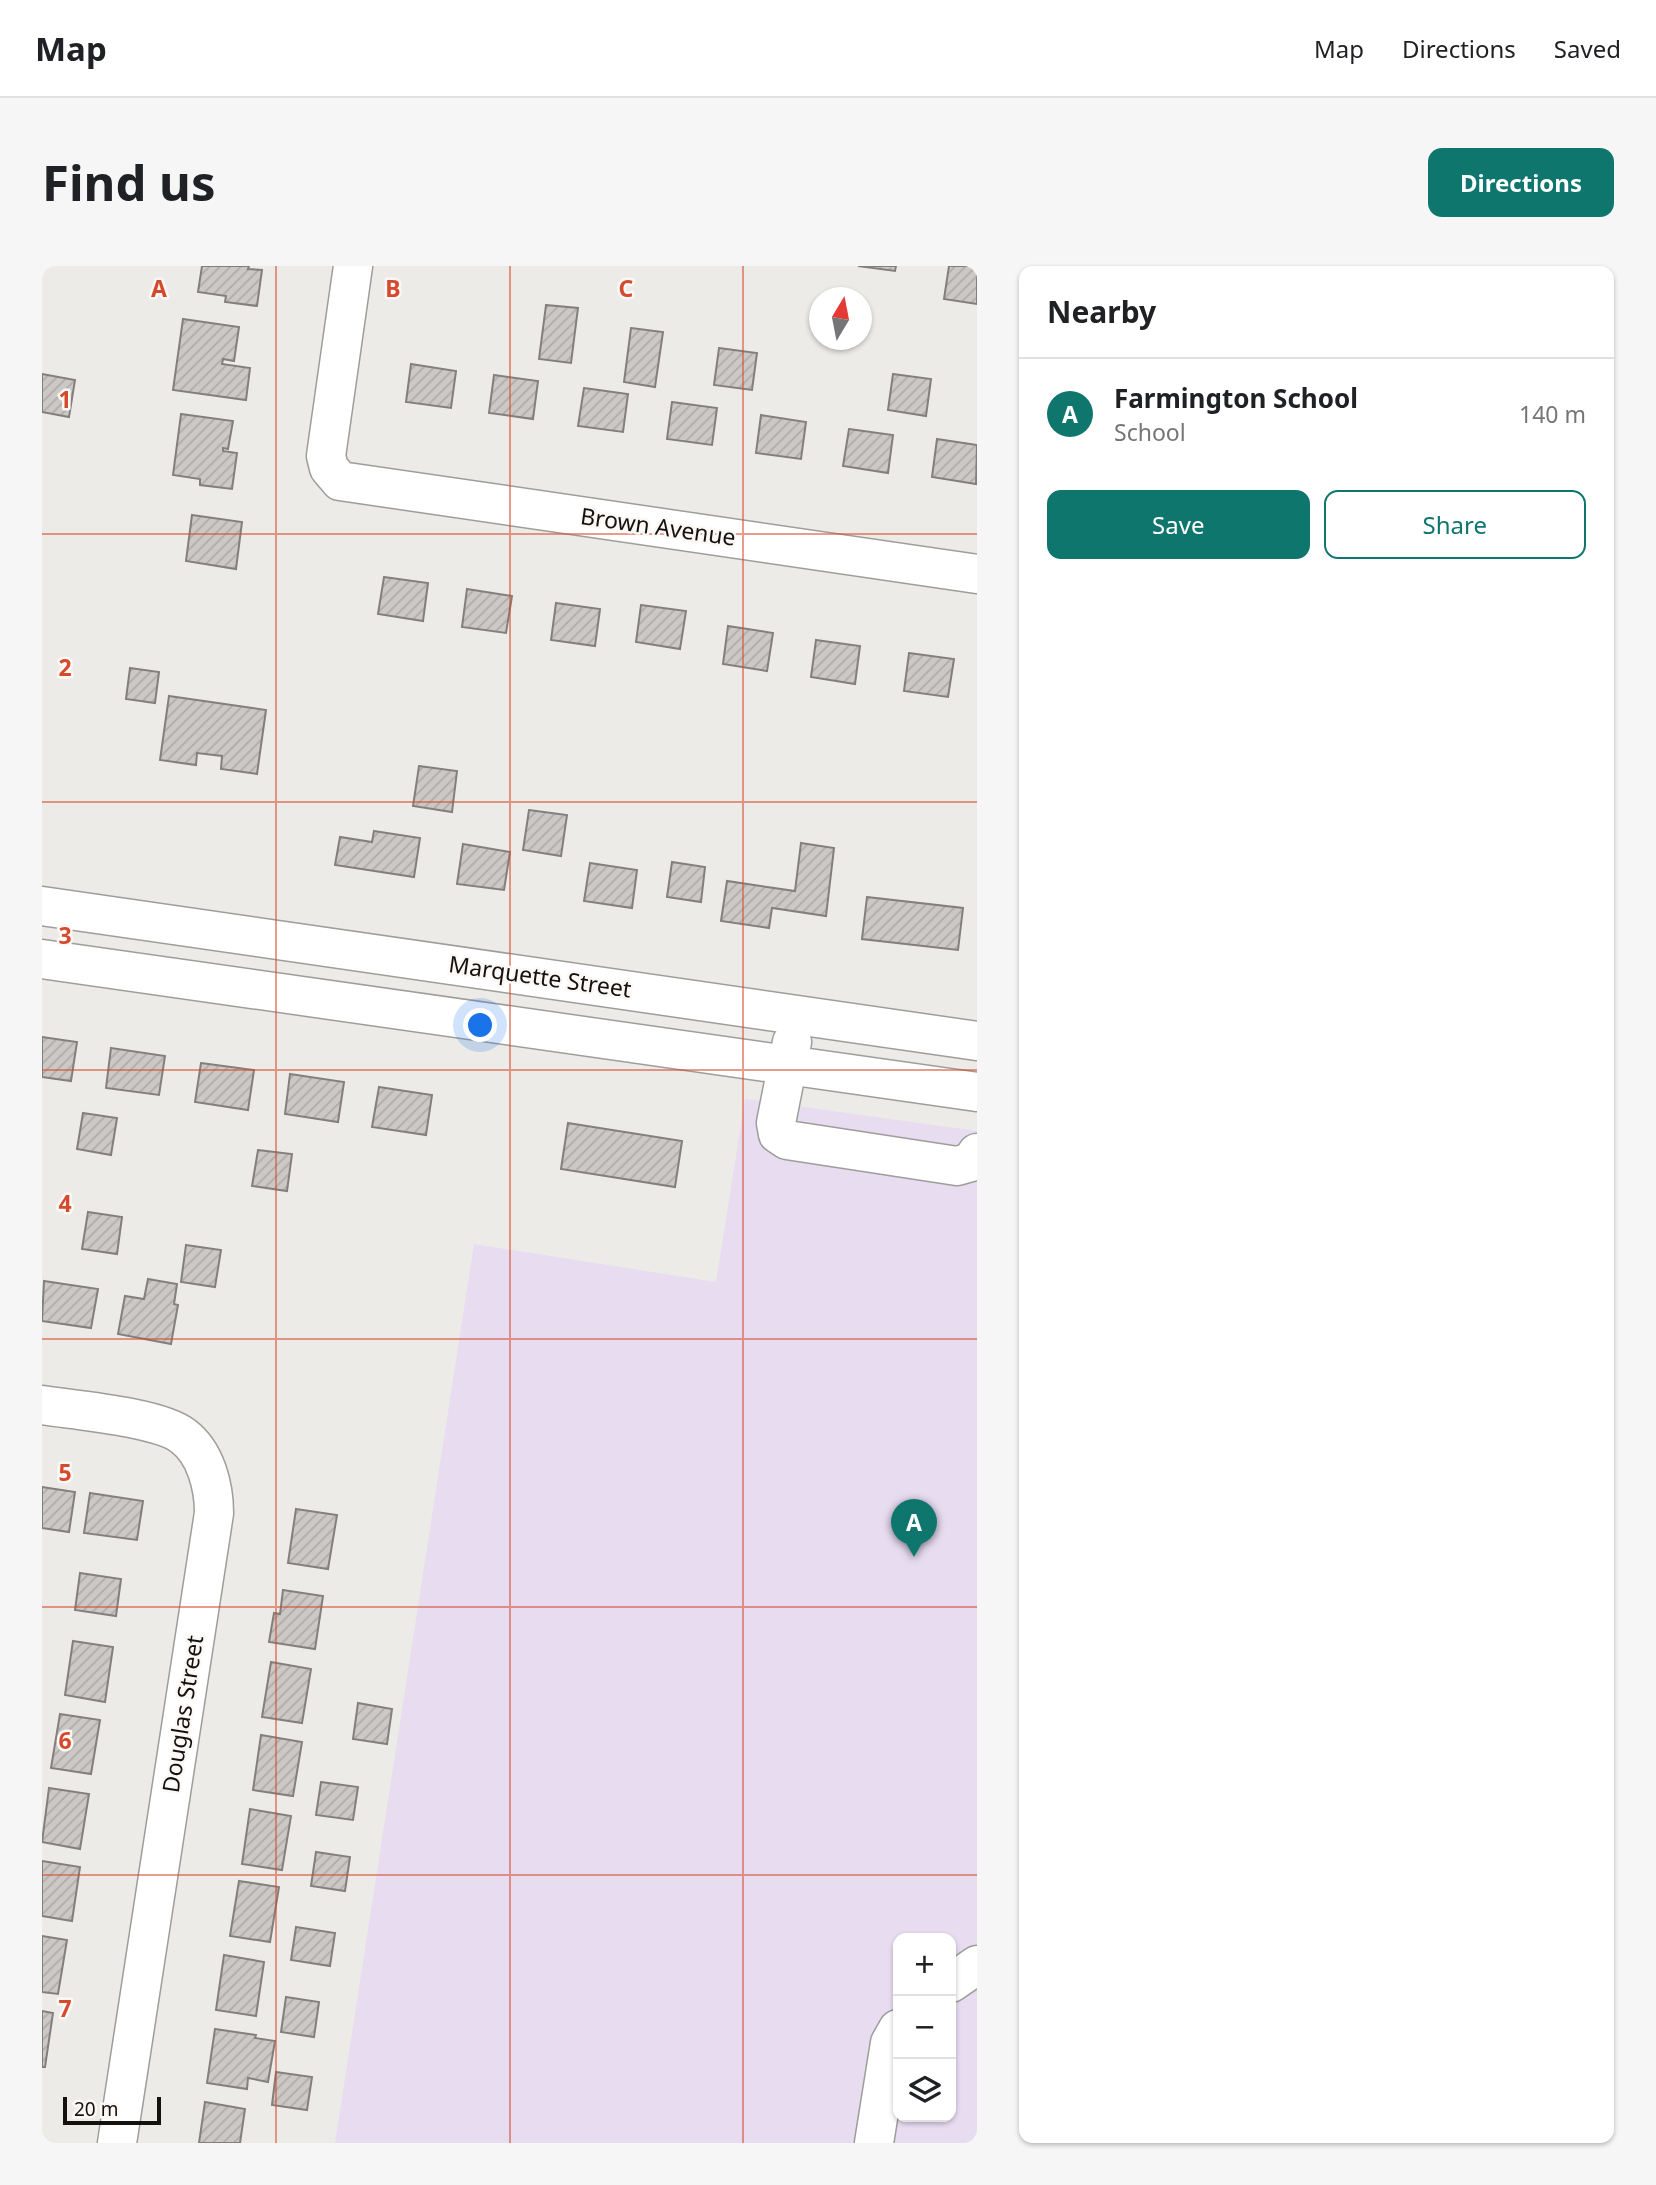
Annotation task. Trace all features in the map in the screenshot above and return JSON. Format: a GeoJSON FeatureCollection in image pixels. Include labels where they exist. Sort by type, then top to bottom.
{"type":"FeatureCollection","features":[{"type":"Feature","properties":{"kind":"street","name":"Brown Avenue"},"geometry":{"type":"LineString","coordinates":[[353,266],[326,456],[329,468],[340,481],[977,574]]}},
{"type":"Feature","properties":{"kind":"street","name":"Marquette Street"},"geometry":{"type":"LineString","coordinates":[[42,906],[977,1041]]}},
{"type":"Feature","properties":{"kind":"street"},"geometry":{"type":"LineString","coordinates":[[273,991],[280,939]]}},
{"type":"Feature","properties":{"kind":"street"},"geometry":{"type":"LineString","coordinates":[[42,958],[977,1092]]}},
{"type":"Feature","properties":{"kind":"street"},"geometry":{"type":"LineString","coordinates":[[799,1016],[786,1066],[776,1123],[778,1133],[787,1140],[957,1166],[971,1162],[977,1153]]}},
{"type":"Feature","properties":{"kind":"street","name":"Douglas Street"},"geometry":{"type":"LineString","coordinates":[[42,1405],[148,1421],[169,1427],[185,1436],[198,1453],[214,1495],[214,1513],[117,2143]]}},
{"type":"Feature","properties":{"kind":"street"},"geometry":{"type":"LineString","coordinates":[[956,1980],[977,1965]]}},
{"type":"Feature","properties":{"kind":"street"},"geometry":{"type":"LineString","coordinates":[[874,2143],[893,2038]]}},
{"type":"Feature","properties":{"kind":"shaded area"},"geometry":{"type":"Polygon","coordinates":[[[745,1099],[977,1131],[977,2143],[335,2143],[474,1244],[716,1282],[745,1099]]]}},
{"type":"Feature","properties":{"kind":"building"},"geometry":{"type":"Polygon","coordinates":[[[202,266],[249,266],[248,269],[262,270],[257,306],[225,302],[226,296],[198,292],[202,266]]]}},
{"type":"Feature","properties":{"kind":"building"},"geometry":{"type":"Polygon","coordinates":[[[858,266],[896,266],[895,271],[858,266]]]}},
{"type":"Feature","properties":{"kind":"building"},"geometry":{"type":"Polygon","coordinates":[[[949,266],[977,266],[977,304],[944,299],[949,266]]]}},
{"type":"Feature","properties":{"kind":"building"},"geometry":{"type":"Polygon","coordinates":[[[546,305],[578,308],[571,363],[539,359],[546,305]]]}},
{"type":"Feature","properties":{"kind":"building"},"geometry":{"type":"Polygon","coordinates":[[[183,319],[239,327],[234,361],[223,359],[222,364],[250,368],[246,400],[173,390],[183,319]]]}},
{"type":"Feature","properties":{"kind":"building"},"geometry":{"type":"Polygon","coordinates":[[[631,328],[663,332],[655,387],[624,382],[631,328]]]}},
{"type":"Feature","properties":{"kind":"building"},"geometry":{"type":"Polygon","coordinates":[[[719,348],[757,353],[752,390],[714,385],[719,348]]]}},
{"type":"Feature","properties":{"kind":"building"},"geometry":{"type":"Polygon","coordinates":[[[411,364],[456,371],[451,408],[406,402],[411,364]]]}},
{"type":"Feature","properties":{"kind":"building"},"geometry":{"type":"Polygon","coordinates":[[[42,374],[75,380],[69,417],[42,412],[42,374]]]}},
{"type":"Feature","properties":{"kind":"building"},"geometry":{"type":"Polygon","coordinates":[[[893,374],[931,379],[926,416],[888,410],[893,374]]]}},
{"type":"Feature","properties":{"kind":"building"},"geometry":{"type":"Polygon","coordinates":[[[494,375],[538,381],[533,419],[489,413],[494,375]]]}},
{"type":"Feature","properties":{"kind":"building"},"geometry":{"type":"Polygon","coordinates":[[[584,388],[628,394],[623,432],[578,426],[584,388]]]}},
{"type":"Feature","properties":{"kind":"building"},"geometry":{"type":"Polygon","coordinates":[[[672,402],[717,408],[712,445],[667,439],[672,402]]]}},
{"type":"Feature","properties":{"kind":"building"},"geometry":{"type":"Polygon","coordinates":[[[181,414],[233,421],[228,449],[223,448],[223,451],[237,453],[232,489],[200,485],[200,479],[173,475],[181,414]]]}},
{"type":"Feature","properties":{"kind":"building"},"geometry":{"type":"Polygon","coordinates":[[[761,415],[806,422],[801,459],[756,453],[761,415]]]}},
{"type":"Feature","properties":{"kind":"building"},"geometry":{"type":"Polygon","coordinates":[[[849,429],[893,435],[888,473],[843,466],[849,429]]]}},
{"type":"Feature","properties":{"kind":"building"},"geometry":{"type":"Polygon","coordinates":[[[937,439],[977,445],[976,484],[932,477],[937,439]]]}},
{"type":"Feature","properties":{"kind":"building"},"geometry":{"type":"Polygon","coordinates":[[[192,515],[242,522],[236,569],[186,561],[192,515]]]}},
{"type":"Feature","properties":{"kind":"building"},"geometry":{"type":"Polygon","coordinates":[[[384,577],[428,583],[423,621],[378,614],[384,577]]]}},
{"type":"Feature","properties":{"kind":"building"},"geometry":{"type":"Polygon","coordinates":[[[467,589],[512,596],[506,633],[462,627],[467,589]]]}},
{"type":"Feature","properties":{"kind":"building"},"geometry":{"type":"Polygon","coordinates":[[[556,603],[600,609],[595,646],[551,640],[556,603]]]}},
{"type":"Feature","properties":{"kind":"building"},"geometry":{"type":"Polygon","coordinates":[[[641,605],[686,611],[680,649],[636,642],[641,605]]]}},
{"type":"Feature","properties":{"kind":"building"},"geometry":{"type":"Polygon","coordinates":[[[728,626],[773,633],[767,671],[723,664],[728,626]]]}},
{"type":"Feature","properties":{"kind":"building"},"geometry":{"type":"Polygon","coordinates":[[[816,640],[860,646],[855,684],[811,677],[816,640]]]}},
{"type":"Feature","properties":{"kind":"building"},"geometry":{"type":"Polygon","coordinates":[[[909,653],[954,659],[948,697],[904,691],[909,653]]]}},
{"type":"Feature","properties":{"kind":"building"},"geometry":{"type":"Polygon","coordinates":[[[130,668],[159,672],[155,703],[126,699],[130,668]]]}},
{"type":"Feature","properties":{"kind":"building"},"geometry":{"type":"Polygon","coordinates":[[[169,696],[266,710],[257,774],[221,769],[222,756],[197,753],[196,765],[160,760],[169,696]]]}},
{"type":"Feature","properties":{"kind":"building"},"geometry":{"type":"Polygon","coordinates":[[[419,766],[457,771],[452,812],[413,806],[419,766]]]}},
{"type":"Feature","properties":{"kind":"building"},"geometry":{"type":"Polygon","coordinates":[[[529,810],[567,815],[561,856],[523,850],[529,810]]]}},
{"type":"Feature","properties":{"kind":"building"},"geometry":{"type":"Polygon","coordinates":[[[374,831],[420,838],[414,877],[335,865],[340,837],[372,842],[374,831]]]}},
{"type":"Feature","properties":{"kind":"building"},"geometry":{"type":"Polygon","coordinates":[[[801,843],[834,848],[826,916],[772,908],[769,928],[721,921],[727,881],[795,891],[801,843]]]}},
{"type":"Feature","properties":{"kind":"building"},"geometry":{"type":"Polygon","coordinates":[[[463,844],[510,852],[504,890],[457,884],[463,844]]]}},
{"type":"Feature","properties":{"kind":"building"},"geometry":{"type":"Polygon","coordinates":[[[672,862],[705,867],[701,902],[667,897],[672,862]]]}},
{"type":"Feature","properties":{"kind":"building"},"geometry":{"type":"Polygon","coordinates":[[[590,863],[637,870],[632,908],[584,901],[590,863]]]}},
{"type":"Feature","properties":{"kind":"building"},"geometry":{"type":"Polygon","coordinates":[[[867,897],[963,908],[958,950],[862,939],[867,897]]]}},
{"type":"Feature","properties":{"kind":"building"},"geometry":{"type":"Polygon","coordinates":[[[42,1037],[77,1042],[71,1081],[42,1077],[42,1037]]]}},
{"type":"Feature","properties":{"kind":"building"},"geometry":{"type":"Polygon","coordinates":[[[111,1048],[165,1056],[159,1095],[106,1088],[111,1048]]]}},
{"type":"Feature","properties":{"kind":"building"},"geometry":{"type":"Polygon","coordinates":[[[201,1063],[254,1070],[248,1110],[195,1102],[201,1063]]]}},
{"type":"Feature","properties":{"kind":"building"},"geometry":{"type":"Polygon","coordinates":[[[290,1074],[344,1082],[338,1122],[285,1114],[290,1074]]]}},
{"type":"Feature","properties":{"kind":"building"},"geometry":{"type":"Polygon","coordinates":[[[379,1087],[432,1095],[426,1135],[372,1127],[379,1087]]]}},
{"type":"Feature","properties":{"kind":"building"},"geometry":{"type":"Polygon","coordinates":[[[83,1113],[117,1118],[111,1155],[77,1149],[83,1113]]]}},
{"type":"Feature","properties":{"kind":"building"},"geometry":{"type":"Polygon","coordinates":[[[568,1123],[682,1141],[675,1187],[561,1169],[568,1123]]]}},
{"type":"Feature","properties":{"kind":"building"},"geometry":{"type":"Polygon","coordinates":[[[258,1150],[292,1154],[287,1191],[252,1186],[258,1150]]]}},
{"type":"Feature","properties":{"kind":"building"},"geometry":{"type":"Polygon","coordinates":[[[88,1212],[122,1217],[117,1254],[82,1249],[88,1212]]]}},
{"type":"Feature","properties":{"kind":"building"},"geometry":{"type":"Polygon","coordinates":[[[186,1245],[221,1250],[215,1287],[181,1282],[186,1245]]]}},
{"type":"Feature","properties":{"kind":"building"},"geometry":{"type":"Polygon","coordinates":[[[148,1279],[177,1284],[174,1304],[178,1305],[171,1344],[118,1334],[125,1296],[144,1299],[148,1279]]]}},
{"type":"Feature","properties":{"kind":"building"},"geometry":{"type":"Polygon","coordinates":[[[44,1281],[98,1289],[91,1328],[42,1321],[44,1281]]]}},
{"type":"Feature","properties":{"kind":"building"},"geometry":{"type":"Polygon","coordinates":[[[42,1487],[75,1492],[69,1532],[42,1528],[42,1487]]]}},
{"type":"Feature","properties":{"kind":"building"},"geometry":{"type":"Polygon","coordinates":[[[90,1493],[143,1501],[137,1540],[84,1533],[90,1493]]]}},
{"type":"Feature","properties":{"kind":"building"},"geometry":{"type":"Polygon","coordinates":[[[296,1509],[337,1515],[328,1569],[288,1563],[296,1509]]]}},
{"type":"Feature","properties":{"kind":"building"},"geometry":{"type":"Polygon","coordinates":[[[80,1573],[121,1579],[116,1616],[75,1610],[80,1573]]]}},
{"type":"Feature","properties":{"kind":"building"},"geometry":{"type":"Polygon","coordinates":[[[283,1590],[323,1596],[315,1649],[269,1642],[274,1613],[280,1614],[283,1590]]]}},
{"type":"Feature","properties":{"kind":"building"},"geometry":{"type":"Polygon","coordinates":[[[73,1641],[113,1647],[105,1702],[65,1695],[73,1641]]]}},
{"type":"Feature","properties":{"kind":"building"},"geometry":{"type":"Polygon","coordinates":[[[271,1662],[311,1669],[302,1723],[262,1717],[271,1662]]]}},
{"type":"Feature","properties":{"kind":"building"},"geometry":{"type":"Polygon","coordinates":[[[358,1703],[392,1709],[387,1744],[353,1739],[358,1703]]]}},
{"type":"Feature","properties":{"kind":"building"},"geometry":{"type":"Polygon","coordinates":[[[60,1714],[100,1720],[91,1774],[51,1768],[60,1714]]]}},
{"type":"Feature","properties":{"kind":"building"},"geometry":{"type":"Polygon","coordinates":[[[261,1735],[302,1742],[293,1796],[253,1790],[261,1735]]]}},
{"type":"Feature","properties":{"kind":"building"},"geometry":{"type":"Polygon","coordinates":[[[321,1782],[358,1787],[353,1820],[316,1815],[321,1782]]]}},
{"type":"Feature","properties":{"kind":"building"},"geometry":{"type":"Polygon","coordinates":[[[49,1788],[89,1794],[80,1849],[42,1842],[49,1788]]]}},
{"type":"Feature","properties":{"kind":"building"},"geometry":{"type":"Polygon","coordinates":[[[250,1809],[291,1816],[282,1870],[242,1864],[250,1809]]]}},
{"type":"Feature","properties":{"kind":"building"},"geometry":{"type":"Polygon","coordinates":[[[316,1852],[350,1857],[345,1891],[311,1886],[316,1852]]]}},
{"type":"Feature","properties":{"kind":"building"},"geometry":{"type":"Polygon","coordinates":[[[42,1861],[80,1867],[72,1921],[42,1916],[42,1861]]]}},
{"type":"Feature","properties":{"kind":"building"},"geometry":{"type":"Polygon","coordinates":[[[239,1881],[279,1887],[270,1942],[230,1936],[239,1881]]]}},
{"type":"Feature","properties":{"kind":"building"},"geometry":{"type":"Polygon","coordinates":[[[296,1927],[335,1933],[330,1966],[291,1960],[296,1927]]]}},
{"type":"Feature","properties":{"kind":"building"},"geometry":{"type":"Polygon","coordinates":[[[42,1936],[67,1940],[58,1994],[42,1992],[42,1936]]]}},
{"type":"Feature","properties":{"kind":"building"},"geometry":{"type":"Polygon","coordinates":[[[224,1955],[264,1962],[256,2016],[216,2010],[224,1955]]]}},
{"type":"Feature","properties":{"kind":"building"},"geometry":{"type":"Polygon","coordinates":[[[286,1997],[319,2002],[314,2037],[281,2032],[286,1997]]]}},
{"type":"Feature","properties":{"kind":"building"},"geometry":{"type":"Polygon","coordinates":[[[42,2011],[53,2013],[45,2067],[42,2067],[42,2011]]]}},
{"type":"Feature","properties":{"kind":"building"},"geometry":{"type":"Polygon","coordinates":[[[215,2029],[256,2035],[255,2038],[275,2041],[268,2082],[248,2078],[247,2089],[207,2083],[215,2029]]]}},
{"type":"Feature","properties":{"kind":"building"},"geometry":{"type":"Polygon","coordinates":[[[276,2072],[312,2077],[307,2110],[272,2105],[276,2072]]]}},
{"type":"Feature","properties":{"kind":"building"},"geometry":{"type":"Polygon","coordinates":[[[205,2102],[245,2109],[240,2143],[199,2143],[205,2102]]]}},
{"type":"Feature","properties":{"kind":"place","name":"Farmington School"},"geometry":{"type":"Point","coordinates":[914,1557]}}]}
